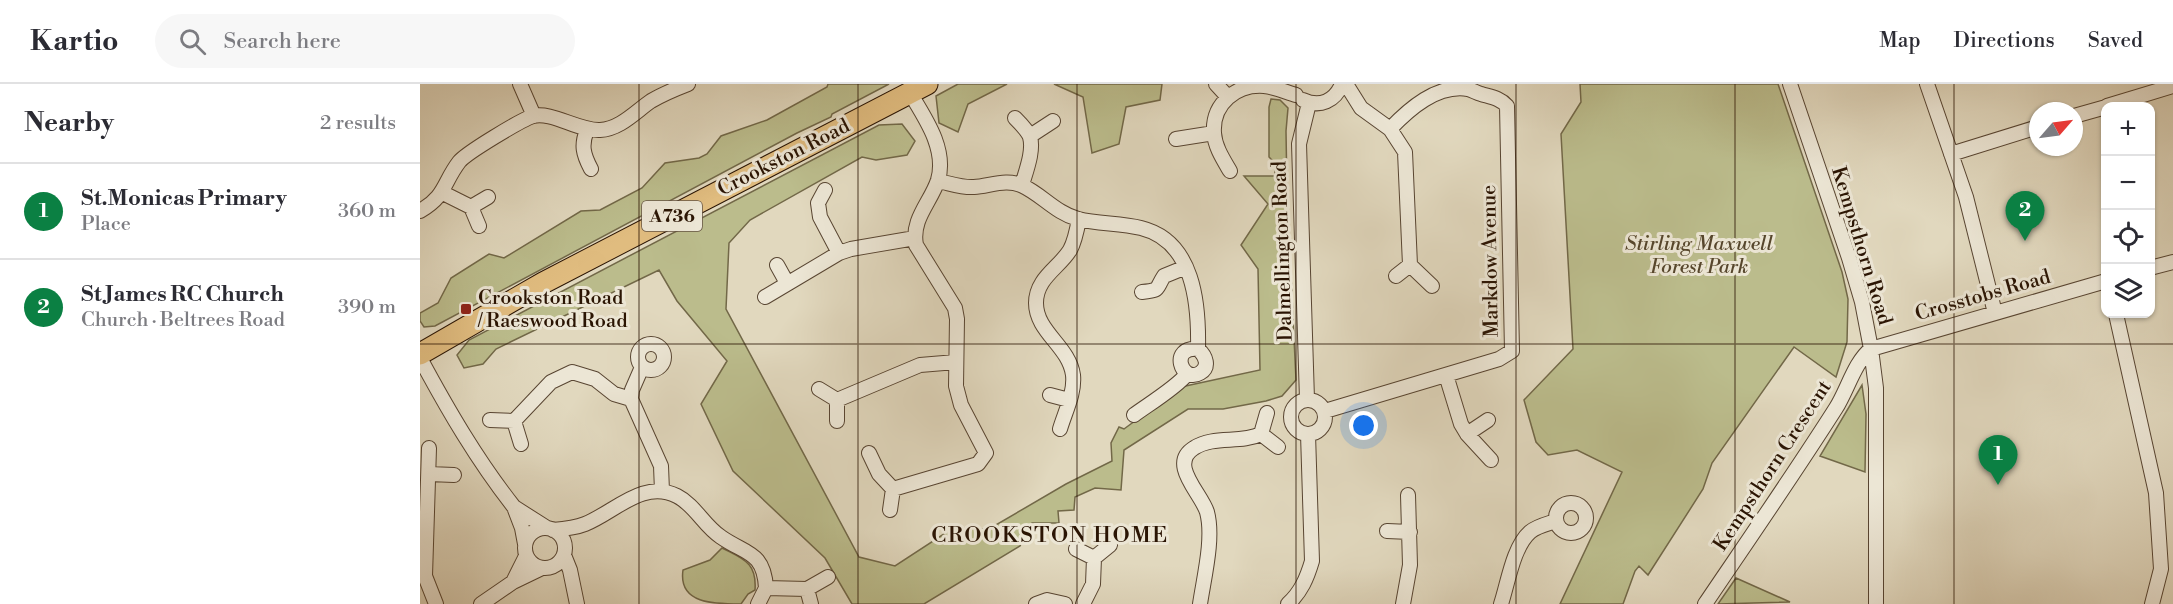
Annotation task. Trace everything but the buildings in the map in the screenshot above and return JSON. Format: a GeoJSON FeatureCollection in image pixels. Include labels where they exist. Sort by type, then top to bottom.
{"type":"FeatureCollection","features":[{"type":"Feature","properties":{"kind":"main road","name":"Crookston Road"},"geometry":{"type":"LineString","coordinates":[[420,356],[543,283],[918,89]]}},
{"type":"Feature","properties":{"kind":"street"},"geometry":{"type":"LineString","coordinates":[[520,84],[534,116]]}},
{"type":"Feature","properties":{"kind":"street"},"geometry":{"type":"LineString","coordinates":[[420,211],[432,204],[443,193],[448,179],[466,155],[534,116],[558,119],[587,130],[602,130],[615,126],[669,91],[688,84]]}},
{"type":"Feature","properties":{"kind":"street"},"geometry":{"type":"LineString","coordinates":[[1216,84],[1227,96]]}},
{"type":"Feature","properties":{"kind":"street"},"geometry":{"type":"LineString","coordinates":[[1230,171],[1218,150],[1214,133],[1215,121],[1227,96],[1247,88],[1267,85],[1293,89],[1309,103],[1317,104],[1327,101],[1338,93],[1344,84],[1361,108]]}},
{"type":"Feature","properties":{"kind":"street","name":"Kempsthorn Road"},"geometry":{"type":"LineString","coordinates":[[1790,84],[1849,258],[1862,302],[1871,349],[1876,388],[1876,604]]}},
{"type":"Feature","properties":{"kind":"street"},"geometry":{"type":"LineString","coordinates":[[1927,84],[1966,198],[1995,313]]}},
{"type":"Feature","properties":{"kind":"street"},"geometry":{"type":"LineString","coordinates":[[2122,102],[2173,86]]}},
{"type":"Feature","properties":{"kind":"street"},"geometry":{"type":"LineString","coordinates":[[893,489],[978,464],[986,453],[958,396],[955,308],[916,245],[915,238],[920,214],[938,181],[939,158],[937,144],[926,118],[918,89]]}},
{"type":"Feature","properties":{"kind":"street","name":"Markdow Avenue"},"geometry":{"type":"LineString","coordinates":[[1325,411],[1499,359],[1512,351],[1507,106],[1499,99],[1468,89],[1452,89],[1420,101],[1390,129]]}},
{"type":"Feature","properties":{"kind":"street"},"geometry":{"type":"LineString","coordinates":[[1327,101],[1361,108],[1390,129],[1405,152],[1410,265],[1432,286]]}},
{"type":"Feature","properties":{"kind":"street","name":"Dalmellington Road"},"geometry":{"type":"LineString","coordinates":[[1307,399],[1299,144],[1309,103]]}},
{"type":"Feature","properties":{"kind":"street"},"geometry":{"type":"LineString","coordinates":[[2083,113],[2101,108]]}},
{"type":"Feature","properties":{"kind":"street"},"geometry":{"type":"LineString","coordinates":[[1015,118],[1030,136],[1029,160],[1022,185]]}},
{"type":"Feature","properties":{"kind":"street"},"geometry":{"type":"LineString","coordinates":[[1030,136],[1053,121]]}},
{"type":"Feature","properties":{"kind":"street"},"geometry":{"type":"LineString","coordinates":[[587,130],[582,142],[584,155],[591,169]]}},
{"type":"Feature","properties":{"kind":"street"},"geometry":{"type":"LineString","coordinates":[[1951,154],[2029,131]]}},
{"type":"Feature","properties":{"kind":"street"},"geometry":{"type":"LineString","coordinates":[[1176,139],[1214,133]]}},
{"type":"Feature","properties":{"kind":"street"},"geometry":{"type":"LineString","coordinates":[[938,181],[964,187],[994,183],[1022,185],[1059,210],[1080,219],[1141,228],[1157,234],[1178,251],[1190,276],[1199,319],[1198,350]]}},
{"type":"Feature","properties":{"kind":"street"},"geometry":{"type":"LineString","coordinates":[[825,190],[818,203],[820,217],[839,253]]}},
{"type":"Feature","properties":{"kind":"street"},"geometry":{"type":"LineString","coordinates":[[443,193],[471,207],[479,226]]}},
{"type":"Feature","properties":{"kind":"street"},"geometry":{"type":"LineString","coordinates":[[471,207],[488,197]]}},
{"type":"Feature","properties":{"kind":"street"},"geometry":{"type":"LineString","coordinates":[[1060,429],[1073,388],[1073,375],[1063,350],[1041,324],[1036,303],[1040,284],[1070,251],[1080,219]]}},
{"type":"Feature","properties":{"kind":"street"},"geometry":{"type":"LineString","coordinates":[[765,297],[839,253],[915,238]]}},
{"type":"Feature","properties":{"kind":"street"},"geometry":{"type":"LineString","coordinates":[[2155,267],[2173,262]]}},
{"type":"Feature","properties":{"kind":"street"},"geometry":{"type":"LineString","coordinates":[[777,265],[787,283]]}},
{"type":"Feature","properties":{"kind":"street"},"geometry":{"type":"LineString","coordinates":[[1396,276],[1410,265]]}},
{"type":"Feature","properties":{"kind":"street"},"geometry":{"type":"LineString","coordinates":[[1142,292],[1155,291],[1160,287],[1164,276],[1186,267]]}},
{"type":"Feature","properties":{"kind":"street","name":"Crosstobs Road"},"geometry":{"type":"LineString","coordinates":[[1871,349],[2101,282]]}},
{"type":"Feature","properties":{"kind":"street"},"geometry":{"type":"LineString","coordinates":[[2117,318],[2157,493],[2161,569],[2152,604]]}},
{"type":"Feature","properties":{"kind":"street","name":"Kempsthorn Crescent"},"geometry":{"type":"LineString","coordinates":[[1705,604],[1846,393],[1862,355],[1871,349]]}},
{"type":"Feature","properties":{"kind":"street"},"geometry":{"type":"LineString","coordinates":[[1198,350],[1204,354],[1205,368],[1201,373],[1187,374],[1182,369],[1181,356],[1185,351],[1198,350]]}},
{"type":"Feature","properties":{"kind":"street"},"geometry":{"type":"LineString","coordinates":[[420,356],[461,432],[489,475],[514,507],[522,528],[526,550],[536,566],[545,568],[576,599]]}},
{"type":"Feature","properties":{"kind":"street"},"geometry":{"type":"LineString","coordinates":[[837,400],[920,365],[956,362]]}},
{"type":"Feature","properties":{"kind":"street"},"geometry":{"type":"LineString","coordinates":[[642,367],[632,390],[631,399],[661,466],[662,491]]}},
{"type":"Feature","properties":{"kind":"street"},"geometry":{"type":"LineString","coordinates":[[490,420],[514,421],[551,382],[572,372],[595,379],[614,394],[631,399]]}},
{"type":"Feature","properties":{"kind":"street"},"geometry":{"type":"LineString","coordinates":[[1134,415],[1180,382],[1187,374]]}},
{"type":"Feature","properties":{"kind":"street"},"geometry":{"type":"LineString","coordinates":[[1446,375],[1461,424],[1491,460]]}},
{"type":"Feature","properties":{"kind":"street"},"geometry":{"type":"LineString","coordinates":[[819,389],[837,400]]}},
{"type":"Feature","properties":{"kind":"street"},"geometry":{"type":"LineString","coordinates":[[1050,395],[1069,400]]}},
{"type":"Feature","properties":{"kind":"street"},"geometry":{"type":"LineString","coordinates":[[1307,399],[1314,400],[1325,411],[1322,427],[1308,434],[1296,429],[1291,417],[1295,405],[1307,399]]}},
{"type":"Feature","properties":{"kind":"street"},"geometry":{"type":"LineString","coordinates":[[837,400],[837,421]]}},
{"type":"Feature","properties":{"kind":"street"},"geometry":{"type":"LineString","coordinates":[[1261,434],[1266,413]]}},
{"type":"Feature","properties":{"kind":"street"},"geometry":{"type":"LineString","coordinates":[[1467,434],[1488,420]]}},
{"type":"Feature","properties":{"kind":"street"},"geometry":{"type":"LineString","coordinates":[[514,421],[521,444]]}},
{"type":"Feature","properties":{"kind":"street"},"geometry":{"type":"LineString","coordinates":[[1261,434],[1278,447]]}},
{"type":"Feature","properties":{"kind":"street"},"geometry":{"type":"LineString","coordinates":[[1200,604],[1209,546],[1207,511],[1185,470],[1183,459],[1186,453],[1195,446],[1208,442],[1253,438],[1261,434]]}},
{"type":"Feature","properties":{"kind":"street"},"geometry":{"type":"LineString","coordinates":[[1295,602],[1307,579],[1312,561],[1308,434]]}},
{"type":"Feature","properties":{"kind":"street"},"geometry":{"type":"LineString","coordinates":[[429,448],[425,576],[436,604]]}},
{"type":"Feature","properties":{"kind":"street"},"geometry":{"type":"LineString","coordinates":[[869,453],[879,474],[893,489]]}},
{"type":"Feature","properties":{"kind":"street"},"geometry":{"type":"LineString","coordinates":[[429,474],[454,475]]}},
{"type":"Feature","properties":{"kind":"street"},"geometry":{"type":"LineString","coordinates":[[890,510],[893,489]]}},
{"type":"Feature","properties":{"kind":"street"},"geometry":{"type":"LineString","coordinates":[[513,582],[530,534],[538,529],[565,529],[585,525],[636,495],[662,491],[677,496],[687,503],[716,534],[754,556],[765,576],[766,588],[758,604]]}},
{"type":"Feature","properties":{"kind":"street"},"geometry":{"type":"LineString","coordinates":[[1403,604],[1410,565],[1408,495]]}},
{"type":"Feature","properties":{"kind":"street"},"geometry":{"type":"LineString","coordinates":[[514,507],[562,537],[576,599]]}},
{"type":"Feature","properties":{"kind":"street"},"geometry":{"type":"LineString","coordinates":[[1501,604],[1511,570],[1528,534],[1538,527],[1556,521]]}},
{"type":"Feature","properties":{"kind":"street"},"geometry":{"type":"LineString","coordinates":[[481,604],[513,582],[557,564],[585,525]]}},
{"type":"Feature","properties":{"kind":"street"},"geometry":{"type":"LineString","coordinates":[[1387,531],[1410,532]]}},
{"type":"Feature","properties":{"kind":"street"},"geometry":{"type":"LineString","coordinates":[[1083,604],[1093,584],[1094,558],[1110,545]]}},
{"type":"Feature","properties":{"kind":"street"},"geometry":{"type":"LineString","coordinates":[[1076,549],[1094,558]]}},
{"type":"Feature","properties":{"kind":"street"},"geometry":{"type":"LineString","coordinates":[[766,588],[807,590],[828,577]]}},
{"type":"Feature","properties":{"kind":"street"},"geometry":{"type":"LineString","coordinates":[[807,590],[811,604]]}},
{"type":"Feature","properties":{"kind":"street"},"geometry":{"type":"LineString","coordinates":[[1036,604],[1047,600],[1065,604]]}},
{"type":"Feature","properties":{"kind":"green space"},"geometry":{"type":"Polygon","coordinates":[[[828,84],[889,84],[832,114],[831,117],[435,326],[424,327],[420,321],[420,313],[438,303],[451,278],[489,254],[504,258],[581,211],[600,210],[642,188],[665,163],[699,158],[707,154],[721,136],[767,120],[827,87],[828,84]]]}},
{"type":"Feature","properties":{"kind":"green space"},"geometry":{"type":"Polygon","coordinates":[[[958,84],[1007,84],[968,104],[958,132],[939,123],[936,96],[958,84]]]}},
{"type":"Feature","properties":{"kind":"green space"},"geometry":{"type":"Polygon","coordinates":[[[1054,84],[1162,84],[1160,100],[1126,107],[1119,144],[1092,153],[1083,97],[1054,84]]]}},
{"type":"Feature","properties":{"kind":"green space","name":"Stirling Maxwell Forest Park"},"geometry":{"type":"Polygon","coordinates":[[[1580,84],[1778,84],[1842,272],[1848,299],[1847,342],[1836,377],[1794,347],[1712,463],[1703,489],[1648,575],[1639,566],[1635,571],[1623,604],[1560,604],[1622,472],[1577,450],[1548,455],[1536,442],[1524,400],[1573,349],[1561,134],[1581,102],[1580,84]]]}},
{"type":"Feature","properties":{"kind":"green space"},"geometry":{"type":"Polygon","coordinates":[[[1271,99],[1280,100],[1288,108],[1287,192],[1296,380],[1282,396],[1266,401],[1223,409],[1188,409],[1124,450],[1121,490],[1095,488],[1075,497],[1074,510],[1058,511],[1059,523],[1032,523],[1020,546],[924,604],[852,604],[825,558],[733,471],[701,404],[727,361],[677,301],[659,270],[496,349],[483,364],[464,368],[457,355],[469,340],[879,125],[902,124],[915,141],[907,155],[876,160],[862,157],[750,220],[729,243],[726,309],[859,557],[895,566],[953,528],[989,529],[1066,484],[1112,461],[1111,443],[1119,427],[1124,429],[1181,387],[1260,370],[1258,269],[1241,245],[1268,204],[1244,176],[1275,176],[1275,163],[1269,157],[1271,99]]]}},
{"type":"Feature","properties":{"kind":"green space"},"geometry":{"type":"Polygon","coordinates":[[[1862,385],[1866,414],[1865,472],[1820,456],[1862,385]]]}},
{"type":"Feature","properties":{"kind":"green space"},"geometry":{"type":"Polygon","coordinates":[[[722,548],[747,563],[754,573],[755,590],[748,594],[741,604],[700,600],[686,590],[683,570],[710,560],[722,548]]]}},
{"type":"Feature","properties":{"kind":"green space"},"geometry":{"type":"Polygon","coordinates":[[[1736,578],[1790,602],[1718,604],[1736,578]]]}},
{"type":"Feature","properties":{"kind":"place","name":"St James RC Church"},"geometry":{"type":"Point","coordinates":[2025,241]}},
{"type":"Feature","properties":{"kind":"place","name":"Crookston Road / Raeswood Road"},"geometry":{"type":"Point","coordinates":[466,309]}},
{"type":"Feature","properties":{"kind":"place","name":"St.Monicas Primary"},"geometry":{"type":"Point","coordinates":[1998,485]}},
{"type":"Feature","properties":{"kind":"district","name":"CROOKSTON HOME"},"geometry":{"type":"Point","coordinates":[1050,535]}}]}
